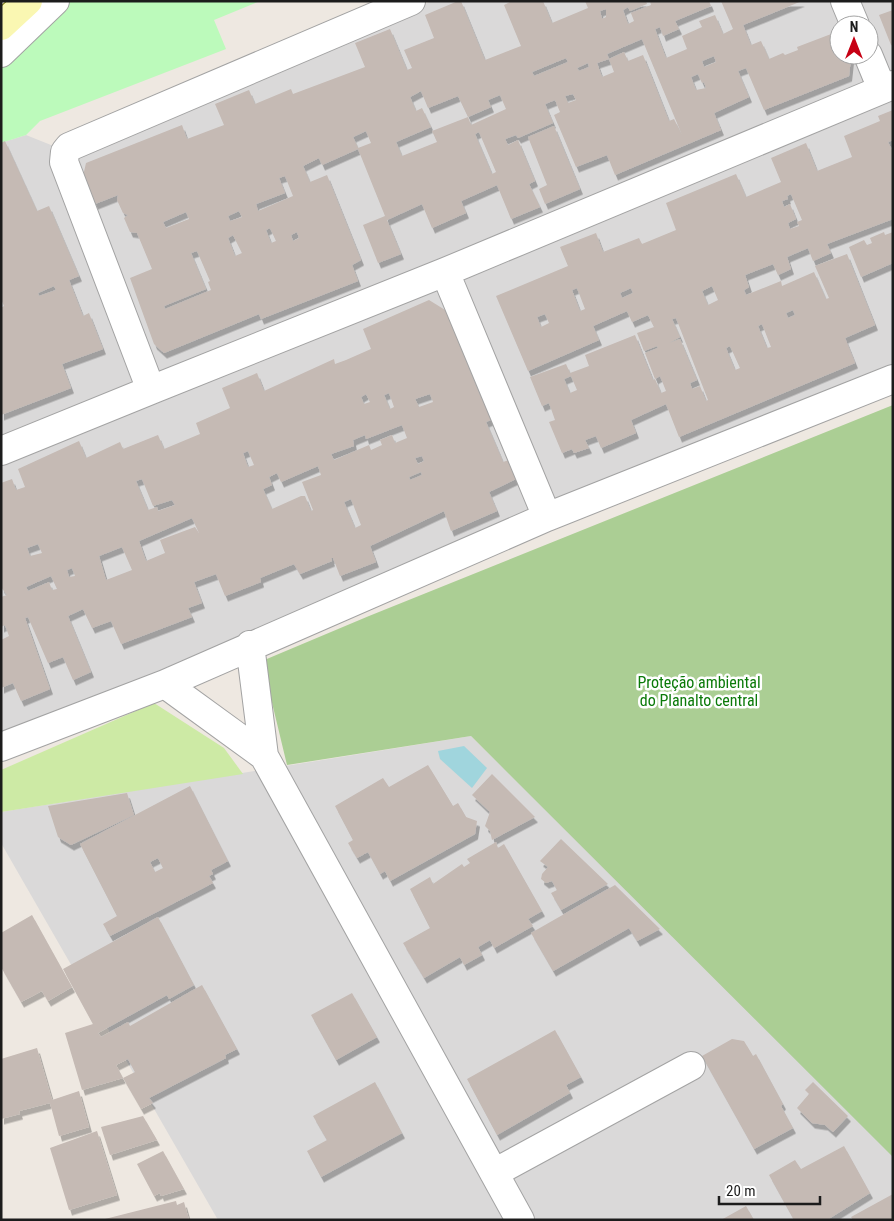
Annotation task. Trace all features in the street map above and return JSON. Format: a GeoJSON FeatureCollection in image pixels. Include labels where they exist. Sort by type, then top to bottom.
{"type":"FeatureCollection","features":[{"type":"Feature","properties":{"kind":"street"},"geometry":{"type":"LineString","coordinates":[[1,26],[28,1]]}},
{"type":"Feature","properties":{"kind":"street"},"geometry":{"type":"LineString","coordinates":[[1,53],[55,1]]}},
{"type":"Feature","properties":{"kind":"street"},"geometry":{"type":"LineString","coordinates":[[151,390],[64,162],[65,152],[69,147],[411,1]]}},
{"type":"Feature","properties":{"kind":"street"},"geometry":{"type":"LineString","coordinates":[[845,1],[851,15]]}},
{"type":"Feature","properties":{"kind":"street"},"geometry":{"type":"LineString","coordinates":[[1,452],[445,272],[888,87],[874,65]]}},
{"type":"Feature","properties":{"kind":"street"},"geometry":{"type":"LineString","coordinates":[[445,272],[547,517]]}},
{"type":"Feature","properties":{"kind":"street"},"geometry":{"type":"LineString","coordinates":[[1,747],[165,684],[250,645],[547,517],[893,379]]}},
{"type":"Feature","properties":{"kind":"street"},"geometry":{"type":"LineString","coordinates":[[250,645],[264,756],[520,1220]]}},
{"type":"Feature","properties":{"kind":"street"},"geometry":{"type":"LineString","coordinates":[[165,684],[264,756]]}},
{"type":"Feature","properties":{"kind":"street"},"geometry":{"type":"LineString","coordinates":[[494,1173],[691,1066]]}},
{"type":"Feature","properties":{"kind":"shaded area"},"geometry":{"type":"Polygon","coordinates":[[[432,1],[893,1],[893,378],[1,751],[1,143],[26,135],[61,149],[432,1]]]}},
{"type":"Feature","properties":{"kind":"shaded area"},"geometry":{"type":"Polygon","coordinates":[[[471,736],[893,1151],[893,1220],[218,1220],[1,843],[1,812],[471,736]]]}},
{"type":"Feature","properties":{"kind":"green space"},"geometry":{"type":"Polygon","coordinates":[[[42,1],[260,1],[214,20],[226,49],[40,121],[26,135],[1,143],[1,38],[42,1]]]}},
{"type":"Feature","properties":{"kind":"green space","name":"Proteção ambiental do Planalto central"},"geometry":{"type":"Polygon","coordinates":[[[893,405],[893,1157],[471,736],[287,765],[262,661],[893,405]]]}},
{"type":"Feature","properties":{"kind":"green space"},"geometry":{"type":"Polygon","coordinates":[[[154,703],[224,748],[243,774],[1,812],[1,770],[154,703]]]}},
{"type":"Feature","properties":{"kind":"water"},"geometry":{"type":"Polygon","coordinates":[[[464,746],[487,768],[472,788],[440,759],[438,751],[464,746]]]}},
{"type":"Feature","properties":{"kind":"building"},"geometry":{"type":"Polygon","coordinates":[[[458,1],[461,1],[485,60],[521,46],[504,5],[512,1],[543,1],[552,23],[588,8],[585,1],[646,1],[647,4],[630,11],[628,7],[623,10],[628,24],[634,21],[631,13],[651,5],[650,1],[709,1],[711,6],[675,21],[679,29],[663,36],[660,27],[655,29],[666,58],[687,49],[682,36],[702,27],[699,21],[715,15],[723,34],[733,29],[721,1],[802,1],[743,25],[751,45],[761,41],[769,59],[783,53],[785,55],[798,50],[797,47],[829,35],[829,65],[850,65],[849,76],[764,110],[746,68],[738,71],[749,97],[714,113],[721,130],[615,175],[607,155],[576,167],[554,115],[560,112],[555,100],[545,104],[553,123],[518,138],[516,135],[505,139],[508,145],[518,140],[535,181],[529,184],[540,207],[511,219],[497,185],[461,201],[466,213],[432,228],[422,204],[387,220],[401,254],[378,263],[363,225],[385,216],[358,149],[322,165],[319,158],[303,166],[310,182],[327,175],[361,260],[352,265],[358,281],[261,319],[259,314],[164,353],[154,344],[130,278],[152,269],[137,233],[130,232],[124,218],[128,215],[123,213],[117,200],[118,195],[95,204],[83,176],[86,163],[182,125],[187,139],[224,125],[215,104],[249,90],[255,104],[291,89],[293,94],[365,67],[355,43],[390,29],[407,70],[412,68],[404,50],[434,38],[425,15],[458,1]],[[606,9],[600,11],[602,19],[606,17],[606,9]],[[642,39],[607,54],[609,59],[624,52],[628,61],[643,55],[669,121],[674,119],[682,135],[642,39]],[[714,56],[702,61],[704,67],[716,62],[714,56]],[[566,58],[532,72],[534,76],[568,62],[566,58]],[[609,59],[597,63],[602,77],[614,72],[609,59]],[[588,63],[577,68],[579,71],[589,67],[588,63]],[[698,74],[691,77],[696,90],[706,88],[698,74]],[[421,91],[410,97],[416,111],[422,108],[431,127],[396,142],[402,156],[437,142],[432,131],[468,117],[458,96],[428,108],[421,91]],[[573,94],[565,96],[568,103],[576,100],[573,94]],[[500,95],[488,100],[491,107],[468,117],[471,125],[506,109],[500,95]],[[366,131],[353,137],[358,148],[371,143],[366,131]],[[479,132],[475,134],[492,174],[496,172],[479,132]],[[285,176],[279,178],[285,193],[256,204],[258,211],[293,196],[285,176]],[[239,211],[228,216],[230,221],[242,217],[239,211]],[[186,212],[163,222],[166,228],[189,219],[186,212]],[[270,228],[266,230],[271,243],[276,241],[270,228]],[[297,232],[291,235],[293,241],[299,238],[297,232]],[[233,235],[228,238],[235,256],[242,253],[233,235]],[[197,251],[191,253],[206,289],[164,306],[165,309],[211,290],[208,282],[210,281],[197,251]]]}},
{"type":"Feature","properties":{"kind":"building"},"geometry":{"type":"Polygon","coordinates":[[[893,10],[893,45],[891,45],[879,15],[893,10]]]}},
{"type":"Feature","properties":{"kind":"building"},"geometry":{"type":"Polygon","coordinates":[[[893,110],[893,140],[888,142],[893,152],[893,219],[827,244],[831,253],[813,261],[808,248],[787,257],[791,269],[778,275],[773,264],[745,275],[749,287],[744,290],[746,295],[781,281],[782,286],[814,272],[826,299],[829,298],[815,266],[847,254],[875,325],[845,338],[855,363],[679,437],[666,404],[631,420],[636,433],[601,448],[596,436],[585,440],[589,448],[574,453],[572,449],[562,453],[549,422],[555,420],[549,403],[542,406],[530,377],[566,364],[570,373],[589,366],[585,355],[635,335],[653,380],[655,379],[645,353],[658,348],[657,346],[644,351],[637,333],[654,327],[648,315],[632,322],[627,311],[593,326],[599,340],[528,371],[496,296],[568,266],[560,247],[596,233],[603,252],[639,238],[642,244],[676,230],[666,203],[736,174],[746,197],[781,182],[771,158],[806,143],[817,171],[852,157],[844,136],[880,121],[878,116],[893,110]],[[791,194],[787,196],[788,199],[782,201],[784,207],[790,204],[796,219],[788,223],[790,229],[799,226],[797,222],[802,220],[791,194]],[[712,286],[702,291],[708,305],[718,300],[712,286]],[[577,288],[572,290],[580,311],[585,309],[577,288]],[[631,288],[620,293],[622,298],[633,293],[631,288]],[[793,310],[786,313],[788,318],[795,315],[793,310]],[[545,314],[537,317],[541,327],[549,323],[545,314]],[[676,318],[672,319],[680,337],[669,343],[680,339],[697,380],[690,383],[692,389],[700,386],[706,401],[708,400],[676,318]],[[762,324],[758,326],[767,348],[771,347],[762,324]],[[730,346],[726,348],[735,370],[740,368],[730,346]],[[571,376],[564,379],[570,393],[577,390],[571,376]],[[660,376],[655,379],[661,393],[666,391],[660,376]]]}},
{"type":"Feature","properties":{"kind":"building"},"geometry":{"type":"Polygon","coordinates":[[[554,126],[580,189],[545,204],[539,189],[547,185],[528,137],[554,126]]]}},
{"type":"Feature","properties":{"kind":"building"},"geometry":{"type":"Polygon","coordinates":[[[5,141],[37,211],[49,206],[79,276],[69,280],[83,316],[89,313],[103,349],[62,364],[71,388],[1,415],[1,308],[4,306],[1,299],[1,143],[5,141]],[[54,286],[38,293],[39,296],[56,290],[54,286]]]}},
{"type":"Feature","properties":{"kind":"building"},"geometry":{"type":"Polygon","coordinates":[[[884,232],[885,235],[893,232],[893,263],[861,277],[849,247],[864,240],[867,245],[872,243],[870,238],[884,232]]]}},
{"type":"Feature","properties":{"kind":"building"},"geometry":{"type":"Polygon","coordinates":[[[429,300],[450,313],[448,317],[481,398],[484,398],[493,419],[486,422],[503,462],[509,460],[516,479],[489,492],[497,511],[451,531],[444,511],[370,546],[376,562],[340,576],[333,558],[331,558],[332,561],[300,574],[294,564],[260,578],[261,582],[225,596],[216,574],[194,582],[202,603],[188,608],[192,617],[121,644],[111,621],[92,628],[83,609],[68,616],[91,672],[73,680],[63,657],[48,663],[28,617],[25,618],[50,689],[21,701],[13,683],[1,688],[1,640],[9,636],[5,625],[1,627],[1,597],[7,595],[1,587],[1,483],[12,479],[16,490],[25,487],[18,469],[79,441],[86,458],[120,442],[123,449],[158,435],[164,449],[200,434],[196,423],[230,408],[222,388],[257,373],[264,391],[334,359],[335,364],[346,360],[371,349],[363,329],[429,300]],[[389,393],[384,395],[390,409],[394,407],[389,393]],[[366,394],[361,397],[364,404],[370,402],[366,394]],[[430,394],[415,399],[419,407],[433,402],[430,394]],[[402,425],[366,439],[365,435],[353,440],[354,446],[331,454],[334,460],[369,445],[371,450],[382,445],[380,440],[392,435],[395,443],[407,438],[402,425]],[[248,451],[243,453],[248,467],[254,465],[248,451]],[[422,456],[415,458],[418,464],[424,461],[422,456]],[[318,466],[281,482],[277,473],[269,477],[272,485],[263,489],[272,509],[305,496],[311,511],[313,510],[302,482],[321,475],[318,466]],[[421,472],[409,477],[410,480],[422,475],[421,472]],[[142,479],[136,481],[148,510],[157,507],[158,511],[175,505],[172,500],[153,506],[142,479]],[[351,499],[344,502],[355,528],[361,525],[351,499]],[[192,518],[139,541],[146,561],[165,553],[160,540],[195,527],[199,533],[192,518]],[[38,544],[27,548],[30,556],[42,553],[38,544]],[[122,547],[99,556],[106,580],[132,570],[122,547]],[[72,568],[67,570],[69,577],[75,576],[72,568]],[[51,576],[26,587],[28,591],[49,582],[52,590],[57,589],[51,576]]]}},
{"type":"Feature","properties":{"kind":"building"},"geometry":{"type":"Polygon","coordinates":[[[428,765],[453,806],[458,803],[466,817],[477,821],[475,834],[390,881],[385,871],[380,874],[368,852],[357,858],[348,843],[353,840],[335,806],[383,778],[389,787],[428,765]]]}},
{"type":"Feature","properties":{"kind":"building"},"geometry":{"type":"Polygon","coordinates":[[[492,774],[535,817],[492,840],[490,831],[485,826],[490,812],[472,795],[492,774]]]}},
{"type":"Feature","properties":{"kind":"building"},"geometry":{"type":"Polygon","coordinates":[[[190,786],[228,861],[211,870],[213,874],[209,876],[213,883],[110,936],[103,924],[117,916],[80,844],[190,786]],[[158,858],[150,862],[155,872],[163,868],[158,858]]]}},
{"type":"Feature","properties":{"kind":"building"},"geometry":{"type":"Polygon","coordinates":[[[127,793],[134,815],[71,845],[58,837],[48,806],[127,793]]]}},
{"type":"Feature","properties":{"kind":"building"},"geometry":{"type":"Polygon","coordinates":[[[561,839],[608,884],[561,910],[551,893],[557,890],[552,881],[546,883],[541,879],[542,874],[548,867],[540,861],[561,839]]]}},
{"type":"Feature","properties":{"kind":"building"},"geometry":{"type":"Polygon","coordinates":[[[496,842],[498,848],[504,844],[542,911],[528,919],[533,926],[494,948],[490,940],[478,947],[482,955],[464,965],[460,957],[424,978],[403,943],[430,928],[410,889],[430,877],[433,884],[462,864],[464,867],[470,863],[467,859],[496,842]]]}},
{"type":"Feature","properties":{"kind":"building"},"geometry":{"type":"Polygon","coordinates":[[[615,885],[660,929],[637,941],[629,928],[553,971],[531,933],[615,885]]]}},
{"type":"Feature","properties":{"kind":"building"},"geometry":{"type":"Polygon","coordinates":[[[32,915],[72,987],[48,1001],[42,991],[21,1002],[1,967],[1,933],[32,915]]]}},
{"type":"Feature","properties":{"kind":"building"},"geometry":{"type":"Polygon","coordinates":[[[158,917],[194,985],[169,999],[167,995],[98,1033],[101,1037],[128,1022],[130,1026],[202,985],[237,1049],[225,1055],[226,1058],[149,1098],[153,1103],[141,1109],[123,1078],[82,1090],[65,1033],[93,1024],[63,969],[158,917]],[[128,1059],[116,1065],[123,1078],[135,1072],[128,1059]]]}},
{"type":"Feature","properties":{"kind":"building"},"geometry":{"type":"Polygon","coordinates":[[[352,993],[377,1037],[336,1060],[311,1015],[352,993]]]}},
{"type":"Feature","properties":{"kind":"building"},"geometry":{"type":"Polygon","coordinates":[[[555,1030],[581,1077],[566,1085],[570,1093],[497,1135],[467,1079],[555,1030]]]}},
{"type":"Feature","properties":{"kind":"building"},"geometry":{"type":"Polygon","coordinates":[[[732,1039],[744,1041],[753,1056],[756,1054],[783,1104],[781,1106],[793,1128],[754,1149],[702,1056],[732,1039]]]}},
{"type":"Feature","properties":{"kind":"building"},"geometry":{"type":"Polygon","coordinates":[[[37,1048],[52,1100],[79,1091],[89,1127],[59,1136],[50,1103],[19,1111],[20,1114],[1,1119],[1,1059],[37,1048]]]}},
{"type":"Feature","properties":{"kind":"building"},"geometry":{"type":"Polygon","coordinates":[[[375,1082],[402,1133],[321,1177],[307,1151],[327,1140],[313,1116],[375,1082]]]}},
{"type":"Feature","properties":{"kind":"building"},"geometry":{"type":"Polygon","coordinates":[[[813,1082],[848,1116],[833,1132],[825,1125],[812,1123],[797,1108],[809,1094],[805,1090],[813,1082]]]}},
{"type":"Feature","properties":{"kind":"building"},"geometry":{"type":"Polygon","coordinates":[[[143,1116],[157,1140],[110,1155],[101,1127],[143,1116]]]}},
{"type":"Feature","properties":{"kind":"building"},"geometry":{"type":"Polygon","coordinates":[[[97,1131],[117,1195],[69,1210],[50,1148],[97,1131]]]}},
{"type":"Feature","properties":{"kind":"building"},"geometry":{"type":"Polygon","coordinates":[[[844,1146],[870,1193],[827,1220],[794,1220],[769,1175],[795,1160],[801,1169],[844,1146]]]}},
{"type":"Feature","properties":{"kind":"building"},"geometry":{"type":"Polygon","coordinates":[[[163,1151],[184,1189],[161,1196],[160,1193],[154,1196],[137,1164],[163,1151]]]}},
{"type":"Feature","properties":{"kind":"building"},"geometry":{"type":"Polygon","coordinates":[[[893,1194],[893,1220],[853,1220],[851,1217],[893,1194]]]}},
{"type":"Feature","properties":{"kind":"building"},"geometry":{"type":"Polygon","coordinates":[[[176,1201],[177,1205],[184,1202],[189,1220],[101,1220],[176,1201]]]}},
{"type":"Feature","properties":{"kind":"building"},"geometry":{"type":"Polygon","coordinates":[[[746,1206],[754,1220],[721,1220],[746,1206]]]}}]}
